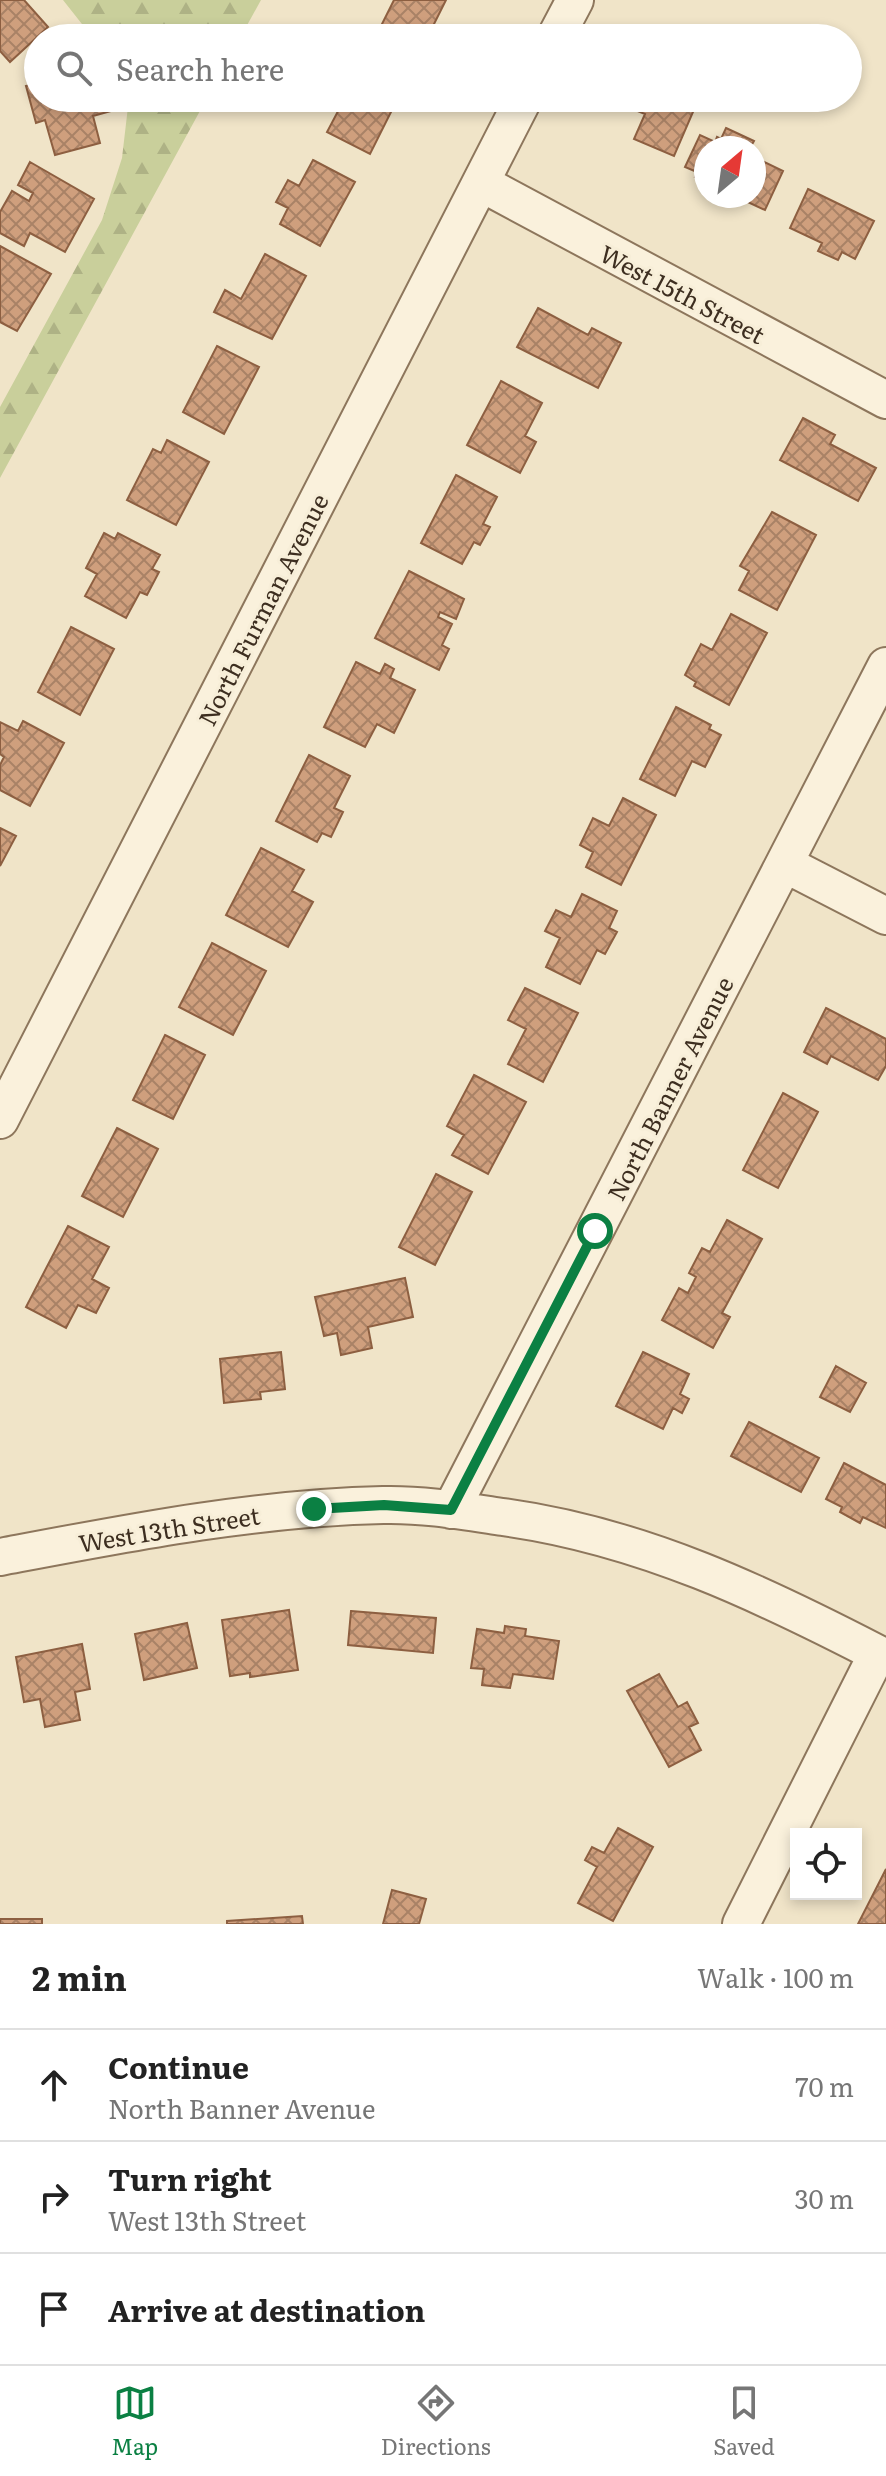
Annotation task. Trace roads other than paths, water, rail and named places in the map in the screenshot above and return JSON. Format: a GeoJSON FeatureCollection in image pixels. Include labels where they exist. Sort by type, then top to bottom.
{"type":"FeatureCollection","features":[{"type":"Feature","properties":{"kind":"street"},"geometry":{"type":"LineString","coordinates":[[562,24],[575,0]]}},
{"type":"Feature","properties":{"kind":"street","name":"North Furman Avenue"},"geometry":{"type":"LineString","coordinates":[[0,1120],[517,112]]}},
{"type":"Feature","properties":{"kind":"street","name":"West 15th Street"},"geometry":{"type":"LineString","coordinates":[[481,183],[886,400]]}},
{"type":"Feature","properties":{"kind":"street","name":"North Banner Avenue"},"geometry":{"type":"LineString","coordinates":[[451,1510],[886,666]]}},
{"type":"Feature","properties":{"kind":"street"},"geometry":{"type":"LineString","coordinates":[[785,864],[886,916]]}},
{"type":"Feature","properties":{"kind":"street","name":"West 13th Street"},"geometry":{"type":"LineString","coordinates":[[0,1557],[159,1526],[258,1512],[384,1505],[451,1510],[557,1525],[660,1553],[753,1591],[881,1656]]}},
{"type":"Feature","properties":{"kind":"street"},"geometry":{"type":"LineString","coordinates":[[741,1924],[881,1656]]}}]}
